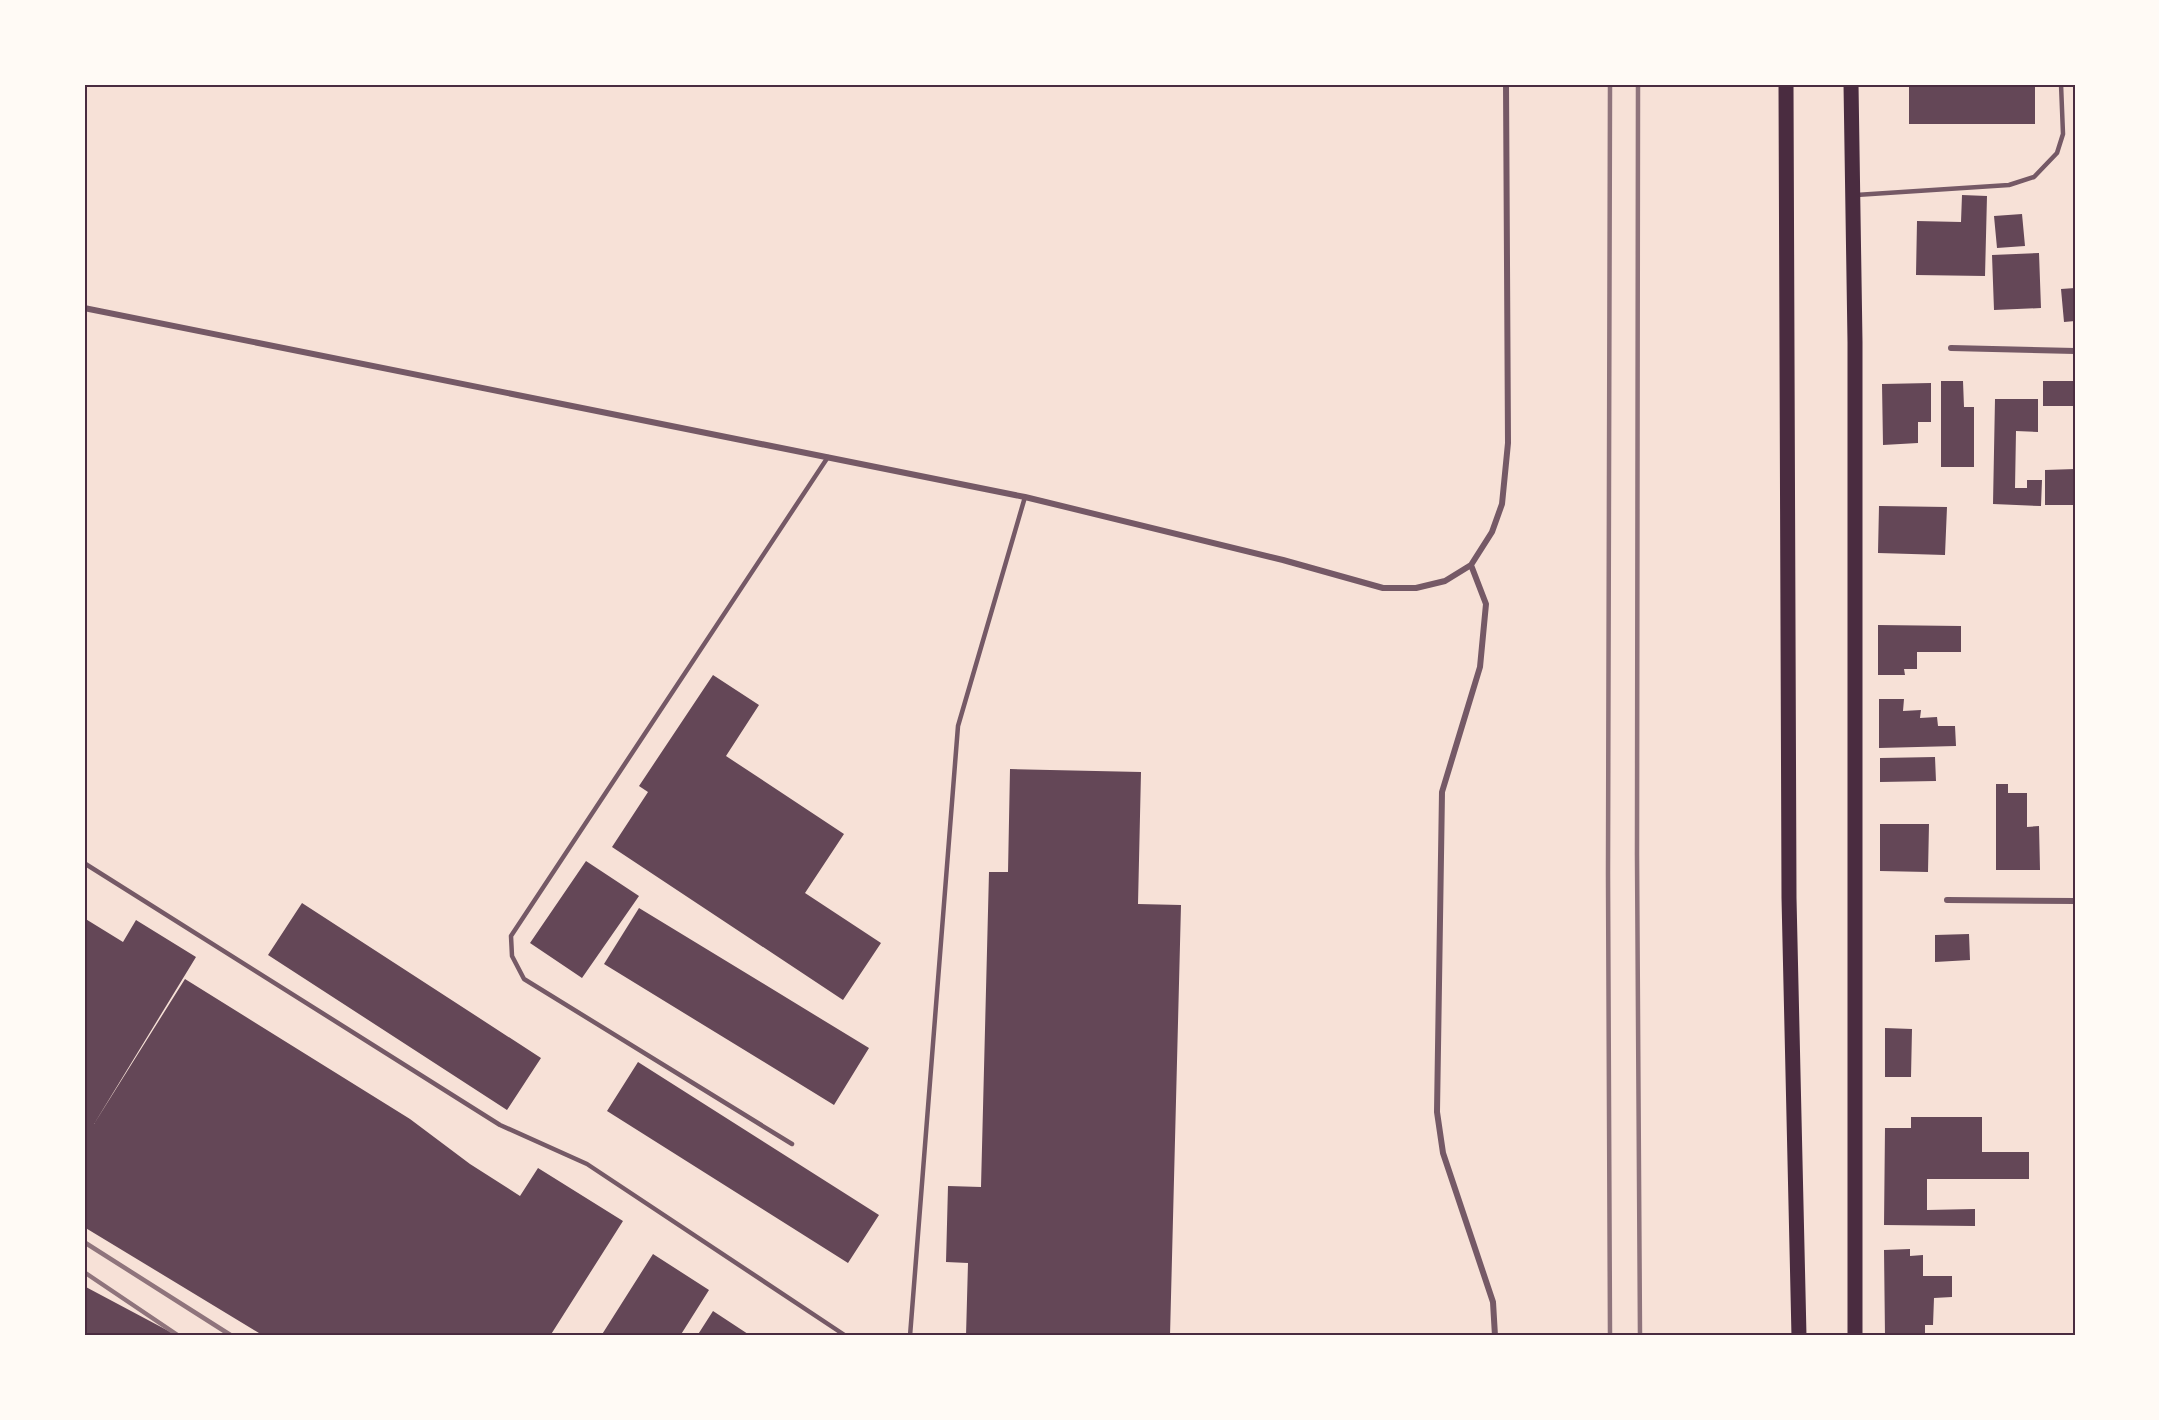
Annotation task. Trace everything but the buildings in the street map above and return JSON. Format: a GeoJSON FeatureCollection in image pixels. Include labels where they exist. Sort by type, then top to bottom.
{"type":"FeatureCollection","features":[{"type":"Feature","properties":{"kind":"main road"},"geometry":{"type":"LineString","coordinates":[[1786,84],[1789,898],[1799,1336]]}},
{"type":"Feature","properties":{"kind":"main road"},"geometry":{"type":"LineString","coordinates":[[1851,84],[1855,1336]]}},
{"type":"Feature","properties":{"kind":"street"},"geometry":{"type":"LineString","coordinates":[[84,308],[1025,497],[1283,560],[1383,588],[1416,588],[1445,581],[1471,565],[1492,532],[1502,504],[1508,443],[1506,84]]}},
{"type":"Feature","properties":{"kind":"street"},"geometry":{"type":"LineString","coordinates":[[1951,348],[2075,351]]}},
{"type":"Feature","properties":{"kind":"street"},"geometry":{"type":"LineString","coordinates":[[1471,565],[1486,604],[1480,667],[1442,792],[1437,1112],[1443,1154],[1493,1302],[1495,1336]]}},
{"type":"Feature","properties":{"kind":"street"},"geometry":{"type":"LineString","coordinates":[[1947,900],[2075,901]]}},
{"type":"Feature","properties":{"kind":"lane"},"geometry":{"type":"LineString","coordinates":[[1853,195],[2009,186],[2034,177],[2057,153],[2062,135],[2061,84]]}},
{"type":"Feature","properties":{"kind":"lane"},"geometry":{"type":"LineString","coordinates":[[792,1144],[524,979],[512,956],[511,936],[828,457]]}},
{"type":"Feature","properties":{"kind":"lane"},"geometry":{"type":"LineString","coordinates":[[910,1336],[958,726],[1025,497]]}},
{"type":"Feature","properties":{"kind":"lane"},"geometry":{"type":"LineString","coordinates":[[84,863],[500,1125],[587,1164],[846,1336]]}},
{"type":"Feature","properties":{"kind":"railway"},"geometry":{"type":"LineString","coordinates":[[1610,84],[1608,873],[1610,1336]]}},
{"type":"Feature","properties":{"kind":"railway"},"geometry":{"type":"LineString","coordinates":[[1638,84],[1637,855],[1640,1336]]}},
{"type":"Feature","properties":{"kind":"railway"},"geometry":{"type":"LineString","coordinates":[[84,1242],[232,1336]]}},
{"type":"Feature","properties":{"kind":"railway"},"geometry":{"type":"LineString","coordinates":[[84,1272],[179,1336]]}}]}
